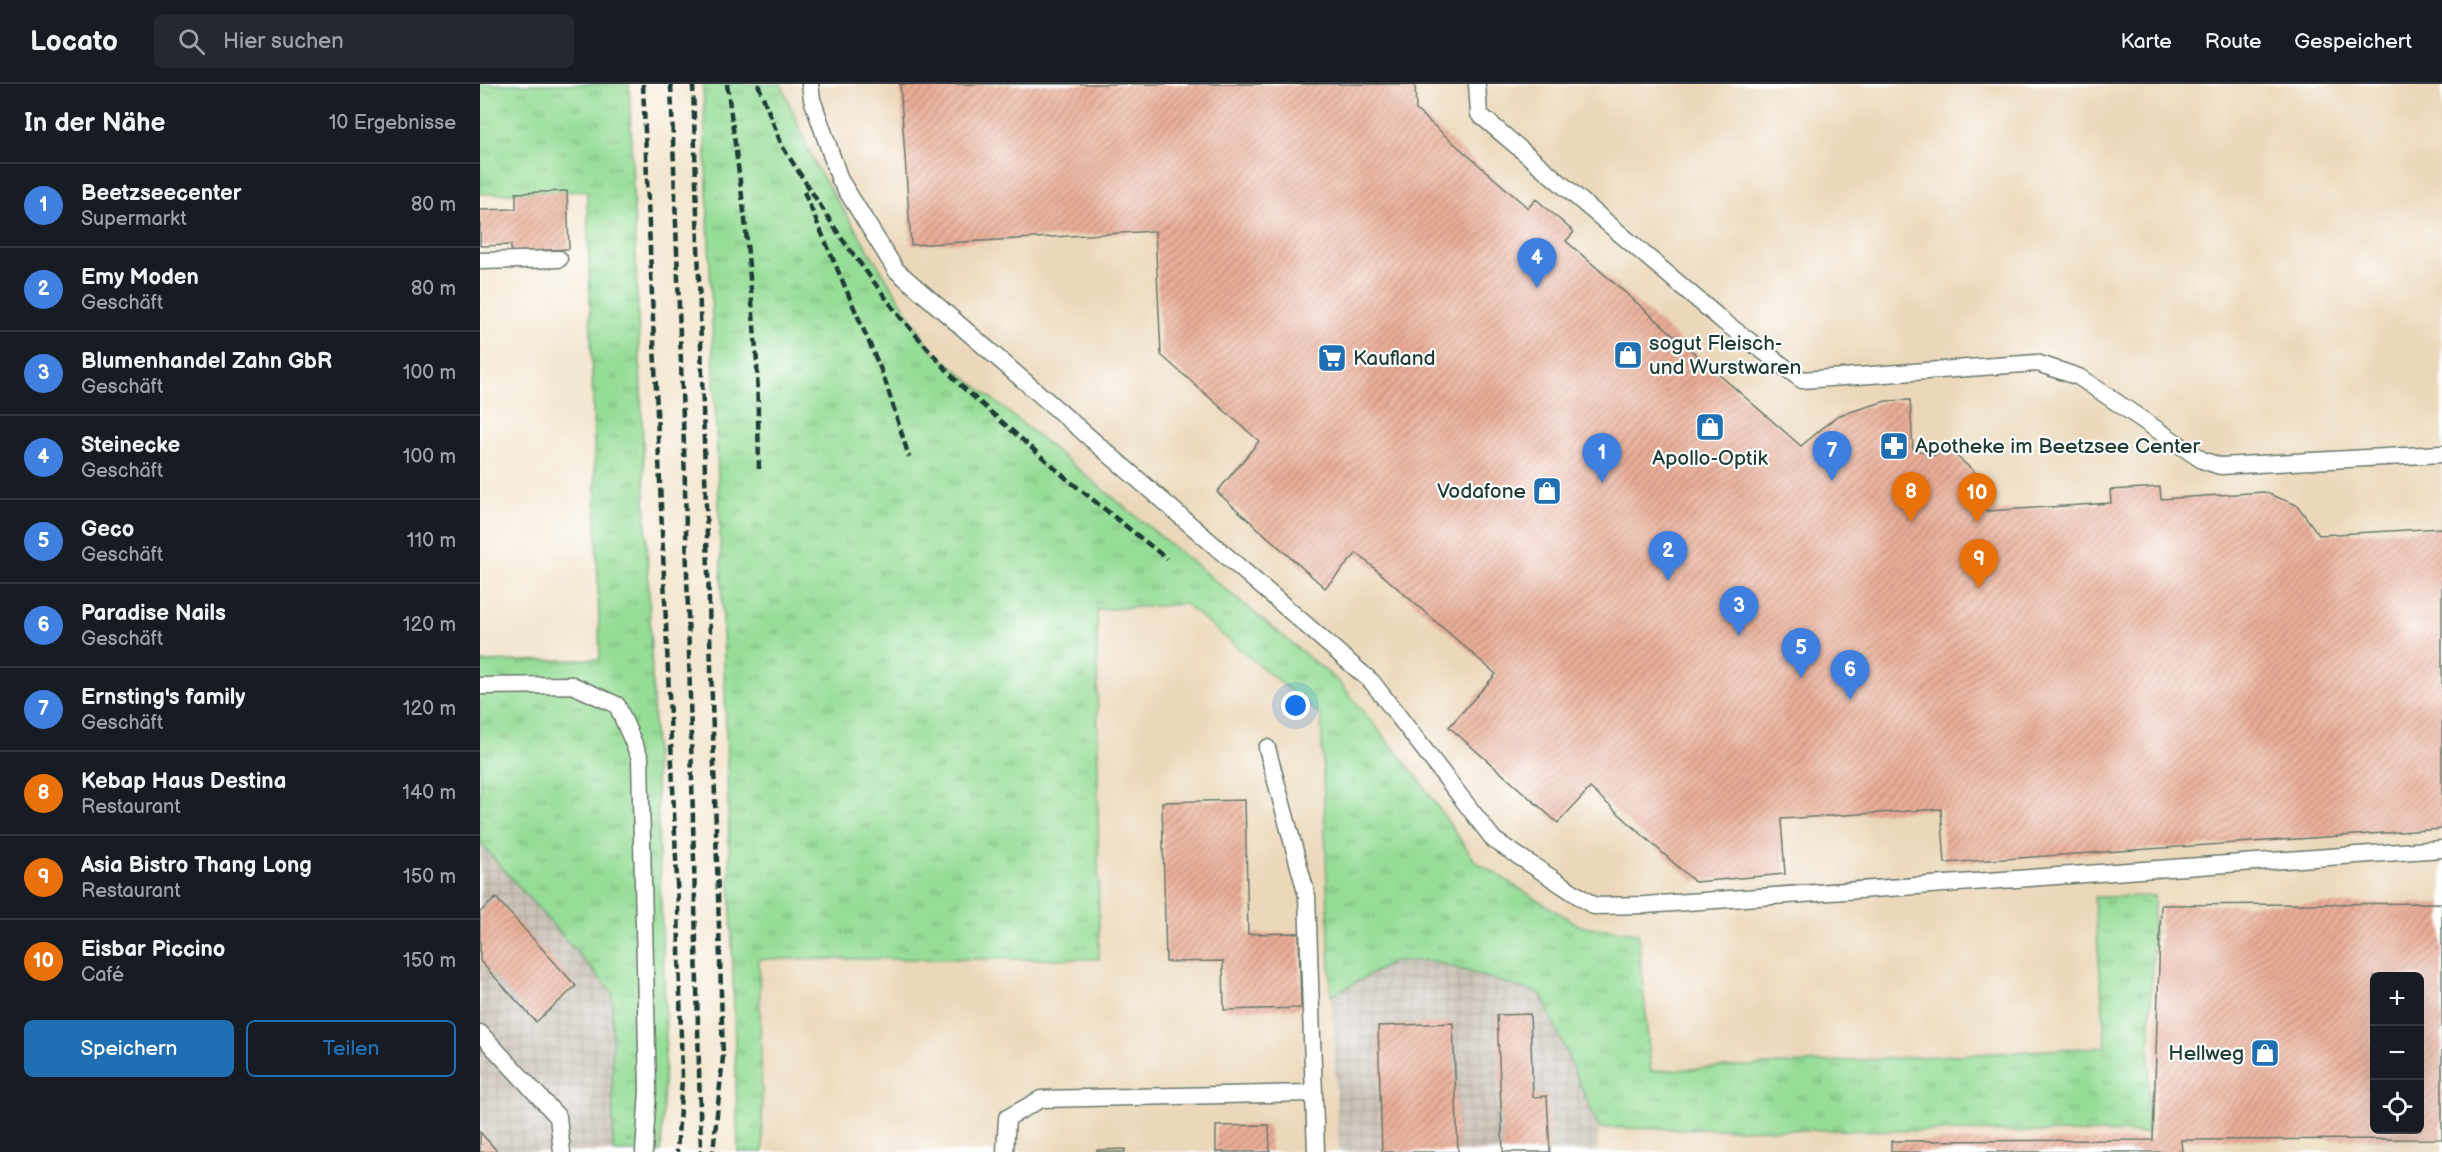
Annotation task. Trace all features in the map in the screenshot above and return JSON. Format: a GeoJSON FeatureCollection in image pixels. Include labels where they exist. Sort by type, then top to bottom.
{"type":"FeatureCollection","features":[{"type":"Feature","properties":{"kind":"lane"},"geometry":{"type":"LineString","coordinates":[[810,84],[812,99],[840,180],[897,270],[1372,682],[1494,840],[1594,906],[1645,905],[2442,849]]}},
{"type":"Feature","properties":{"kind":"lane"},"geometry":{"type":"LineString","coordinates":[[1477,84],[1479,114],[1724,322],[1802,380],[2037,363],[2079,377],[2202,460],[2220,466],[2442,454]]}},
{"type":"Feature","properties":{"kind":"lane"},"geometry":{"type":"LineString","coordinates":[[480,261],[559,259]]}},
{"type":"Feature","properties":{"kind":"lane"},"geometry":{"type":"LineString","coordinates":[[480,686],[572,685],[617,705],[640,758],[648,1090],[644,1152]]}},
{"type":"Feature","properties":{"kind":"lane"},"geometry":{"type":"LineString","coordinates":[[1267,748],[1307,896],[1316,1152]]}},
{"type":"Feature","properties":{"kind":"lane"},"geometry":{"type":"LineString","coordinates":[[480,1033],[558,1117],[562,1152]]}},
{"type":"Feature","properties":{"kind":"lane"},"geometry":{"type":"LineString","coordinates":[[1005,1152],[1007,1118],[1041,1099],[1314,1093]]}},
{"type":"Feature","properties":{"kind":"shaded area"},"geometry":{"type":"Polygon","coordinates":[[[781,84],[2442,84],[2442,1152],[1597,1152],[1599,1128],[2147,1133],[2094,897],[2106,1047],[1651,1071],[1638,933],[1580,926],[1475,861],[1417,777],[1339,682],[930,349],[815,165],[781,84]]]}},
{"type":"Feature","properties":{"kind":"shaded area"},"geometry":{"type":"Polygon","coordinates":[[[1185,604],[1321,716],[1339,1152],[763,1152],[758,959],[1099,959],[1097,610],[1185,604]]]}},
{"type":"Feature","properties":{"kind":"shaded area"},"geometry":{"type":"Polygon","coordinates":[[[480,843],[612,992],[613,1152],[480,1152],[480,843]]]}},
{"type":"Feature","properties":{"kind":"shaded area"},"geometry":{"type":"Polygon","coordinates":[[[1395,961],[1433,961],[1541,994],[1599,1128],[1597,1152],[1339,1152],[1331,996],[1395,961]]]}},
{"type":"Feature","properties":{"kind":"green space"},"geometry":{"type":"Polygon","coordinates":[[[480,84],[629,84],[666,1033],[661,1152],[613,1152],[612,992],[480,843],[480,662],[600,659],[587,191],[480,194],[480,84]]]}},
{"type":"Feature","properties":{"kind":"green space"},"geometry":{"type":"Polygon","coordinates":[[[703,84],[781,84],[815,165],[931,349],[1339,682],[1417,777],[1475,861],[1580,926],[1638,933],[1651,1071],[2106,1047],[2094,897],[2154,896],[2147,1133],[1599,1128],[1541,994],[1433,961],[1395,961],[1331,996],[1321,716],[1185,604],[1097,610],[1099,959],[759,959],[763,1152],[738,1152],[721,560],[703,84]]]}},
{"type":"Feature","properties":{"kind":"building"},"geometry":{"type":"Polygon","coordinates":[[[900,84],[1415,84],[1416,110],[1528,208],[1536,199],[1574,232],[1566,241],[1801,446],[1837,416],[1886,401],[1910,400],[1913,449],[1936,456],[1946,447],[1984,480],[1975,489],[1987,511],[2111,503],[2110,490],[2160,487],[2161,499],[2264,492],[2297,505],[2319,535],[2442,528],[2442,829],[1945,863],[1941,809],[1781,819],[1785,874],[1695,882],[1590,788],[1558,823],[1449,727],[1496,674],[1357,553],[1325,588],[1217,492],[1259,441],[1161,355],[1155,231],[911,245],[900,84]]]}},
{"type":"Feature","properties":{"kind":"building"},"geometry":{"type":"Polygon","coordinates":[[[567,191],[569,249],[511,252],[511,245],[480,246],[480,210],[516,209],[516,193],[567,191]]]}},
{"type":"Feature","properties":{"kind":"building"},"geometry":{"type":"Polygon","coordinates":[[[1245,800],[1248,934],[1299,933],[1301,1008],[1224,1010],[1223,961],[1166,962],[1162,802],[1245,800]]]}},
{"type":"Feature","properties":{"kind":"building"},"geometry":{"type":"Polygon","coordinates":[[[496,898],[576,986],[536,1022],[480,961],[480,912],[496,898]]]}},
{"type":"Feature","properties":{"kind":"building","name":"Hellweg"},"geometry":{"type":"Polygon","coordinates":[[[2442,903],[2442,1139],[2181,1140],[2182,1152],[1891,1152],[1891,1141],[2153,1140],[2161,905],[2442,903]]]}},
{"type":"Feature","properties":{"kind":"building"},"geometry":{"type":"Polygon","coordinates":[[[1530,1014],[1533,1097],[1547,1096],[1550,1152],[1503,1152],[1497,1015],[1530,1014]]]}},
{"type":"Feature","properties":{"kind":"building"},"geometry":{"type":"Polygon","coordinates":[[[1453,1023],[1458,1152],[1382,1152],[1378,1026],[1453,1023]]]}},
{"type":"Feature","properties":{"kind":"building"},"geometry":{"type":"Polygon","coordinates":[[[1269,1125],[1270,1152],[1216,1152],[1216,1126],[1269,1125]]]}},
{"type":"Feature","properties":{"kind":"building"},"geometry":{"type":"Polygon","coordinates":[[[480,1132],[498,1152],[480,1152],[480,1132]]]}},
{"type":"Feature","properties":{"kind":"building"},"geometry":{"type":"Polygon","coordinates":[[[1125,1149],[1125,1152],[1097,1152],[1097,1150],[1125,1149]]]}},
{"type":"Feature","properties":{"kind":"railway"},"geometry":{"type":"LineString","coordinates":[[643,84],[678,905],[682,1079],[677,1152]]}},
{"type":"Feature","properties":{"kind":"railway"},"geometry":{"type":"LineString","coordinates":[[671,84],[684,447],[701,1152]]}},
{"type":"Feature","properties":{"kind":"railway"},"geometry":{"type":"LineString","coordinates":[[693,84],[723,1057],[713,1152]]}},
{"type":"Feature","properties":{"kind":"railway"},"geometry":{"type":"LineString","coordinates":[[727,84],[745,219],[757,362],[759,469]]}},
{"type":"Feature","properties":{"kind":"railway"},"geometry":{"type":"LineString","coordinates":[[758,84],[782,146],[842,239],[900,317],[960,385],[1067,479],[1167,559]]}},
{"type":"Feature","properties":{"kind":"railway"},"geometry":{"type":"LineString","coordinates":[[804,192],[884,377],[909,457]]}},
{"type":"Feature","properties":{"kind":"place","name":"Steinecke"},"geometry":{"type":"Point","coordinates":[1537,288]}},
{"type":"Feature","properties":{"kind":"place","name":"sogut Fleisch- und Wurstwaren"},"geometry":{"type":"Point","coordinates":[1628,355]}},
{"type":"Feature","properties":{"kind":"place","name":"Kaufland"},"geometry":{"type":"Point","coordinates":[1332,358]}},
{"type":"Feature","properties":{"kind":"place","name":"Apollo-Optik"},"geometry":{"type":"Point","coordinates":[1710,427]}},
{"type":"Feature","properties":{"kind":"place","name":"Apotheke im Beetzsee Center"},"geometry":{"type":"Point","coordinates":[1894,446]}},
{"type":"Feature","properties":{"kind":"place","name":"Ernsting's family"},"geometry":{"type":"Point","coordinates":[1832,481]}},
{"type":"Feature","properties":{"kind":"place","name":"Beetzseecenter"},"geometry":{"type":"Point","coordinates":[1602,483]}},
{"type":"Feature","properties":{"kind":"place","name":"Vodafone"},"geometry":{"type":"Point","coordinates":[1547,491]}},
{"type":"Feature","properties":{"kind":"place","name":"Kebap Haus Destina"},"geometry":{"type":"Point","coordinates":[1911,522]}},
{"type":"Feature","properties":{"kind":"place","name":"Eisbar Piccino"},"geometry":{"type":"Point","coordinates":[1977,523]}},
{"type":"Feature","properties":{"kind":"place","name":"Emy Moden"},"geometry":{"type":"Point","coordinates":[1668,581]}},
{"type":"Feature","properties":{"kind":"place","name":"Asia Bistro Thang Long"},"geometry":{"type":"Point","coordinates":[1979,589]}},
{"type":"Feature","properties":{"kind":"place","name":"Blumenhandel Zahn GbR"},"geometry":{"type":"Point","coordinates":[1739,636]}},
{"type":"Feature","properties":{"kind":"place","name":"Geco"},"geometry":{"type":"Point","coordinates":[1801,678]}},
{"type":"Feature","properties":{"kind":"place","name":"Paradise Nails"},"geometry":{"type":"Point","coordinates":[1850,700]}},
{"type":"Feature","properties":{"kind":"place","name":"Hellweg"},"geometry":{"type":"Point","coordinates":[2265,1053]}}]}
